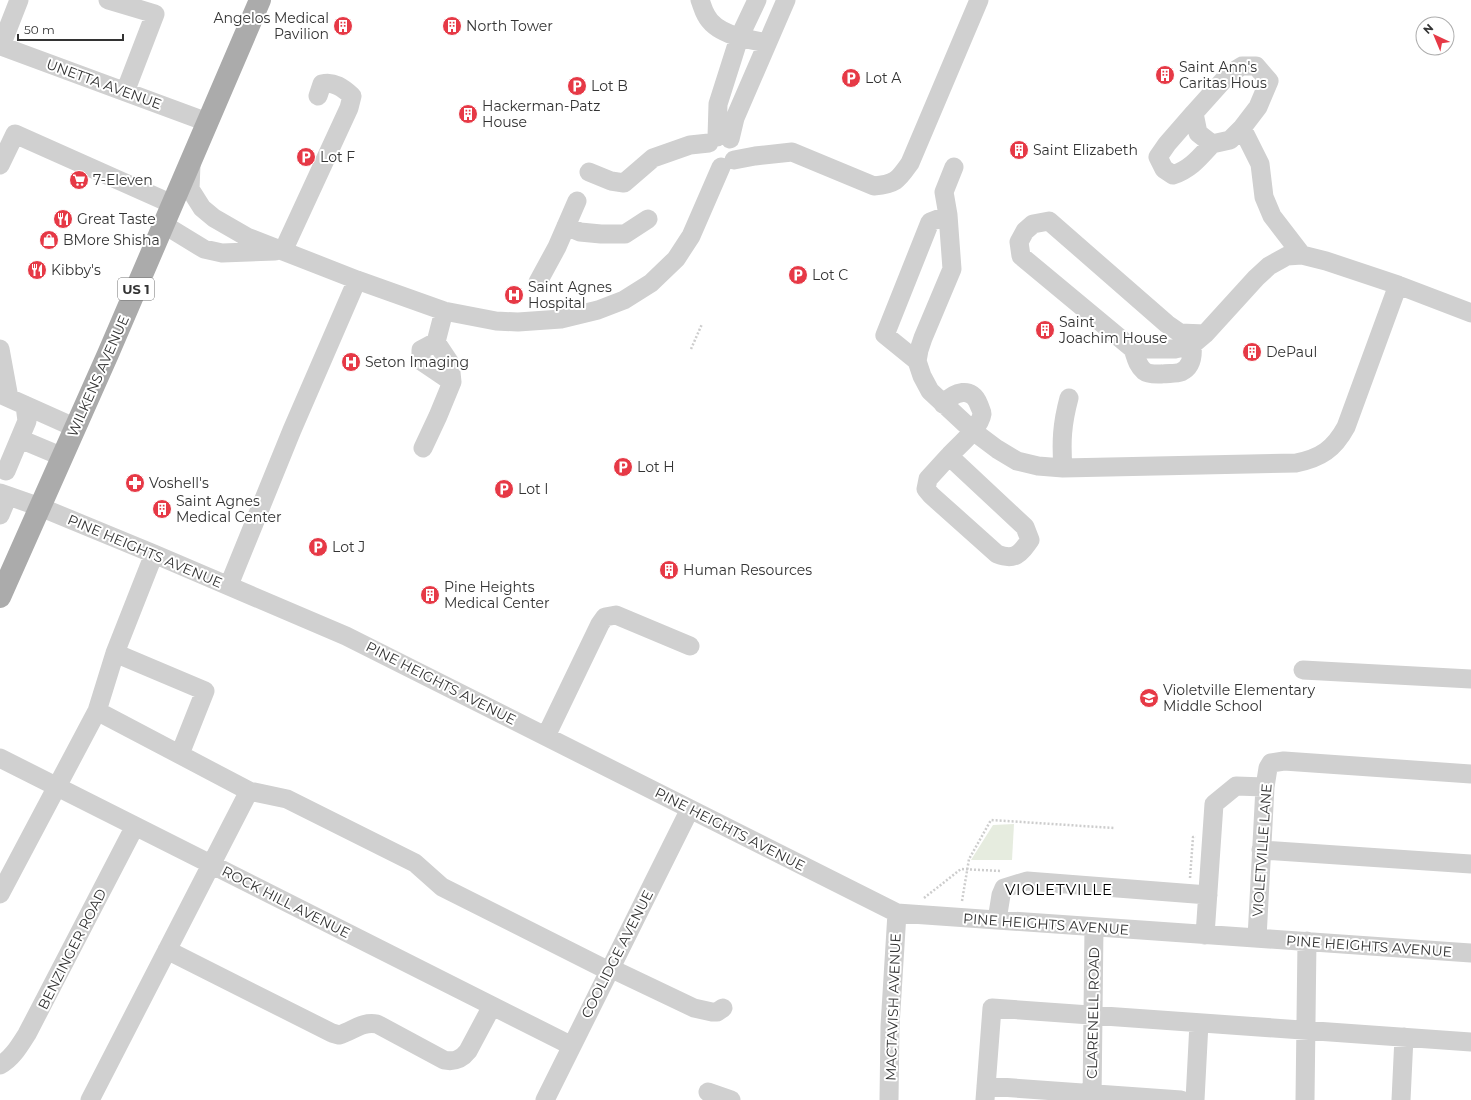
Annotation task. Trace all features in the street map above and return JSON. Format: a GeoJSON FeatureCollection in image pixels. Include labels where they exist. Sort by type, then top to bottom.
{"type":"FeatureCollection","features":[{"type":"Feature","properties":{"kind":"main road","name":"WILKENS AVENUE"},"geometry":{"type":"LineString","coordinates":[[2,586],[76,428],[260,0]]}},
{"type":"Feature","properties":{"kind":"street","name":"UNETTA AVENUE"},"geometry":{"type":"LineString","coordinates":[[19,0],[1,46],[207,122]]}},
{"type":"Feature","properties":{"kind":"street"},"geometry":{"type":"LineString","coordinates":[[108,0],[142,5],[155,14],[125,92]]}},
{"type":"Feature","properties":{"kind":"street"},"geometry":{"type":"LineString","coordinates":[[700,0],[706,15],[716,28],[739,38],[771,35]]}},
{"type":"Feature","properties":{"kind":"street"},"geometry":{"type":"LineString","coordinates":[[719,140],[718,104],[739,38],[757,0]]}},
{"type":"Feature","properties":{"kind":"street"},"geometry":{"type":"LineString","coordinates":[[771,35],[777,0]]}},
{"type":"Feature","properties":{"kind":"street"},"geometry":{"type":"LineString","coordinates":[[786,0],[735,118],[719,140],[706,150],[708,160],[712,164],[728,164],[755,156],[792,152],[874,186],[888,184],[899,178],[910,163],[979,0]]}},
{"type":"Feature","properties":{"kind":"street"},"geometry":{"type":"LineString","coordinates":[[1242,66],[1256,66],[1269,81],[1258,106],[1242,128],[1230,140],[1212,144],[1190,167],[1179,173],[1173,175],[1164,169],[1158,157],[1166,144],[1229,74],[1242,66]]}},
{"type":"Feature","properties":{"kind":"street"},"geometry":{"type":"LineString","coordinates":[[283,251],[349,108],[352,96],[344,89],[330,82],[322,84],[318,96]]}},
{"type":"Feature","properties":{"kind":"street"},"geometry":{"type":"LineString","coordinates":[[1194,113],[1198,133],[1212,144]]}},
{"type":"Feature","properties":{"kind":"street"},"geometry":{"type":"LineString","coordinates":[[1242,128],[1260,164],[1264,197],[1272,216],[1302,255]]}},
{"type":"Feature","properties":{"kind":"street"},"geometry":{"type":"LineString","coordinates":[[0,165],[15,134],[172,204]]}},
{"type":"Feature","properties":{"kind":"street"},"geometry":{"type":"LineString","coordinates":[[192,157],[190,189],[202,208],[214,218],[247,237],[357,280],[444,311],[496,321],[518,322],[561,319],[598,310],[624,300],[651,283],[676,259],[691,236],[728,164],[736,154],[736,148],[719,140],[690,145],[653,158],[624,183],[610,181],[589,172]]}},
{"type":"Feature","properties":{"kind":"street"},"geometry":{"type":"LineString","coordinates":[[954,168],[944,192],[948,215],[952,268],[923,338],[917,361],[922,376],[930,391],[943,404],[973,431],[997,449],[1017,461],[1038,466],[1063,468],[1296,463],[1321,456],[1340,438],[1346,427],[1398,285]]}},
{"type":"Feature","properties":{"kind":"street"},"geometry":{"type":"LineString","coordinates":[[538,282],[557,247],[577,201]]}},
{"type":"Feature","properties":{"kind":"street"},"geometry":{"type":"LineString","coordinates":[[917,361],[885,335],[930,222],[948,215]]}},
{"type":"Feature","properties":{"kind":"street"},"geometry":{"type":"LineString","coordinates":[[566,226],[580,232],[625,234],[648,219]]}},
{"type":"Feature","properties":{"kind":"street"},"geometry":{"type":"LineString","coordinates":[[1199,340],[1180,333],[1167,324],[1048,221],[1033,224],[1025,232],[1019,242],[1021,256],[1133,349],[1138,364],[1146,372],[1154,374],[1180,372],[1187,368],[1199,340],[1256,278],[1269,266],[1287,256],[1302,255],[1398,285],[1471,313]]}},
{"type":"Feature","properties":{"kind":"street"},"geometry":{"type":"LineString","coordinates":[[163,224],[204,249],[222,253],[283,251]]}},
{"type":"Feature","properties":{"kind":"street"},"geometry":{"type":"LineString","coordinates":[[229,585],[292,430],[357,280]]}},
{"type":"Feature","properties":{"kind":"street"},"geometry":{"type":"LineString","coordinates":[[423,448],[452,382],[450,364],[436,342],[444,311]]}},
{"type":"Feature","properties":{"kind":"street"},"geometry":{"type":"LineString","coordinates":[[1133,349],[1174,349],[1199,340]]}},
{"type":"Feature","properties":{"kind":"street"},"geometry":{"type":"LineString","coordinates":[[0,349],[11,399],[27,421],[6,471]]}},
{"type":"Feature","properties":{"kind":"street"},"geometry":{"type":"LineString","coordinates":[[943,404],[948,398],[959,392],[971,393],[978,400],[982,413],[980,420],[973,431],[949,456],[928,479],[926,489],[997,554],[1006,557],[1017,555],[1030,540],[1025,527],[949,456]]}},
{"type":"Feature","properties":{"kind":"street"},"geometry":{"type":"LineString","coordinates":[[1063,468],[1061,443],[1064,417],[1069,398]]}},
{"type":"Feature","properties":{"kind":"street"},"geometry":{"type":"LineString","coordinates":[[11,399],[76,428]]}},
{"type":"Feature","properties":{"kind":"street"},"geometry":{"type":"LineString","coordinates":[[20,439],[63,457]]}},
{"type":"Feature","properties":{"kind":"street"},"geometry":{"type":"LineString","coordinates":[[0,515],[4,494]]}},
{"type":"Feature","properties":{"kind":"street","name":"PINE HEIGHTS AVENUE"},"geometry":{"type":"LineString","coordinates":[[4,494],[40,507],[229,585],[346,636],[897,913],[1471,953]]}},
{"type":"Feature","properties":{"kind":"street"},"geometry":{"type":"LineString","coordinates":[[0,894],[97,711],[115,653],[154,554]]}},
{"type":"Feature","properties":{"kind":"street"},"geometry":{"type":"LineString","coordinates":[[546,736],[600,624],[605,617],[616,615],[690,646]]}},
{"type":"Feature","properties":{"kind":"street"},"geometry":{"type":"LineString","coordinates":[[115,653],[205,691],[180,754]]}},
{"type":"Feature","properties":{"kind":"street"},"geometry":{"type":"LineString","coordinates":[[1303,670],[1471,679]]}},
{"type":"Feature","properties":{"kind":"street"},"geometry":{"type":"LineString","coordinates":[[97,711],[249,791],[287,799],[294,802],[415,863],[442,887],[610,970],[694,1008],[712,1012],[716,1012],[723,1008]]}},
{"type":"Feature","properties":{"kind":"street","name":"ROCK HILL AVENUE"},"geometry":{"type":"LineString","coordinates":[[0,758],[572,1046]]}},
{"type":"Feature","properties":{"kind":"street","name":"VIOLETVILLE LANE"},"geometry":{"type":"LineString","coordinates":[[1257,938],[1265,787],[1268,768],[1271,763],[1284,761],[1471,774]]}},
{"type":"Feature","properties":{"kind":"street"},"geometry":{"type":"LineString","coordinates":[[1205,935],[1214,804],[1236,786],[1265,787]]}},
{"type":"Feature","properties":{"kind":"street"},"geometry":{"type":"LineString","coordinates":[[90,1100],[249,791]]}},
{"type":"Feature","properties":{"kind":"street","name":"COOLIDGE AVENUE"},"geometry":{"type":"LineString","coordinates":[[545,1100],[690,809]]}},
{"type":"Feature","properties":{"kind":"street","name":"BENZINGER ROAD"},"geometry":{"type":"LineString","coordinates":[[0,1066],[5,1063],[16,1050],[27,1034],[135,826]]}},
{"type":"Feature","properties":{"kind":"street"},"geometry":{"type":"LineString","coordinates":[[1261,850],[1471,864]]}},
{"type":"Feature","properties":{"kind":"street"},"geometry":{"type":"LineString","coordinates":[[997,920],[1001,895],[1004,888],[1027,881],[1208,895]]}},
{"type":"Feature","properties":{"kind":"street","name":"MACTAVISH AVENUE"},"geometry":{"type":"LineString","coordinates":[[890,1100],[890,1026],[897,913]]}},
{"type":"Feature","properties":{"kind":"street","name":"CLARENELL ROAD"},"geometry":{"type":"LineString","coordinates":[[1092,1097],[1094,927]]}},
{"type":"Feature","properties":{"kind":"street"},"geometry":{"type":"LineString","coordinates":[[1305,1100],[1307,942]]}},
{"type":"Feature","properties":{"kind":"street"},"geometry":{"type":"LineString","coordinates":[[167,950],[332,1033],[339,1035],[362,1024],[377,1024],[444,1060],[450,1061],[464,1057],[492,1006]]}},
{"type":"Feature","properties":{"kind":"street"},"geometry":{"type":"LineString","coordinates":[[1181,1100],[986,1093],[992,1008],[1471,1042]]}},
{"type":"Feature","properties":{"kind":"street"},"geometry":{"type":"LineString","coordinates":[[1195,1100],[1199,1023]]}},
{"type":"Feature","properties":{"kind":"street"},"geometry":{"type":"LineString","coordinates":[[1401,1100],[1404,1037]]}},
{"type":"Feature","properties":{"kind":"street"},"geometry":{"type":"LineString","coordinates":[[708,1092],[731,1100]]}},
{"type":"Feature","properties":{"kind":"path"},"geometry":{"type":"LineString","coordinates":[[691,349],[702,324]]}},
{"type":"Feature","properties":{"kind":"path"},"geometry":{"type":"LineString","coordinates":[[960,918],[969,859],[991,820],[1114,828]]}},
{"type":"Feature","properties":{"kind":"shaded area"},"geometry":{"type":"Polygon","coordinates":[[[1014,824],[1012,860],[971,860],[993,825],[1014,824]]]}},
{"type":"Feature","properties":{"kind":"place","name":"Angelos Medical Pavilion"},"geometry":{"type":"Point","coordinates":[343,26]}},
{"type":"Feature","properties":{"kind":"place","name":"North Tower"},"geometry":{"type":"Point","coordinates":[452,26]}},
{"type":"Feature","properties":{"kind":"place","name":"Saint Ann's Caritas Hous"},"geometry":{"type":"Point","coordinates":[1165,75]}},
{"type":"Feature","properties":{"kind":"place","name":"Lot A"},"geometry":{"type":"Point","coordinates":[851,78]}},
{"type":"Feature","properties":{"kind":"place","name":"Lot B"},"geometry":{"type":"Point","coordinates":[577,86]}},
{"type":"Feature","properties":{"kind":"place","name":"Hackerman-Patz House"},"geometry":{"type":"Point","coordinates":[468,114]}},
{"type":"Feature","properties":{"kind":"place","name":"Saint Elizabeth"},"geometry":{"type":"Point","coordinates":[1019,150]}},
{"type":"Feature","properties":{"kind":"place","name":"Lot F"},"geometry":{"type":"Point","coordinates":[306,157]}},
{"type":"Feature","properties":{"kind":"place","name":"7-Eleven"},"geometry":{"type":"Point","coordinates":[79,180]}},
{"type":"Feature","properties":{"kind":"place","name":"Great Taste"},"geometry":{"type":"Point","coordinates":[63,219]}},
{"type":"Feature","properties":{"kind":"place","name":"BMore Shisha"},"geometry":{"type":"Point","coordinates":[49,240]}},
{"type":"Feature","properties":{"kind":"place","name":"Kibby's"},"geometry":{"type":"Point","coordinates":[37,270]}},
{"type":"Feature","properties":{"kind":"place","name":"Lot C"},"geometry":{"type":"Point","coordinates":[798,275]}},
{"type":"Feature","properties":{"kind":"place","name":"Saint Agnes Hospital"},"geometry":{"type":"Point","coordinates":[514,295]}},
{"type":"Feature","properties":{"kind":"place","name":"Saint Joachim House"},"geometry":{"type":"Point","coordinates":[1045,330]}},
{"type":"Feature","properties":{"kind":"place","name":"DePaul"},"geometry":{"type":"Point","coordinates":[1252,352]}},
{"type":"Feature","properties":{"kind":"place","name":"Seton Imaging"},"geometry":{"type":"Point","coordinates":[351,362]}},
{"type":"Feature","properties":{"kind":"place","name":"Lot H"},"geometry":{"type":"Point","coordinates":[623,467]}},
{"type":"Feature","properties":{"kind":"place","name":"Voshell's"},"geometry":{"type":"Point","coordinates":[135,483]}},
{"type":"Feature","properties":{"kind":"place","name":"Lot I"},"geometry":{"type":"Point","coordinates":[504,489]}},
{"type":"Feature","properties":{"kind":"place","name":"Saint Agnes Medical Center"},"geometry":{"type":"Point","coordinates":[162,509]}},
{"type":"Feature","properties":{"kind":"place","name":"Lot J"},"geometry":{"type":"Point","coordinates":[318,547]}},
{"type":"Feature","properties":{"kind":"place","name":"Human Resources"},"geometry":{"type":"Point","coordinates":[669,570]}},
{"type":"Feature","properties":{"kind":"place","name":"Pine Heights Medical Center"},"geometry":{"type":"Point","coordinates":[430,595]}},
{"type":"Feature","properties":{"kind":"place","name":"Violetville Elementary Middle School"},"geometry":{"type":"Point","coordinates":[1149,698]}},
{"type":"Feature","properties":{"kind":"district","name":"VIOLETVILLE"},"geometry":{"type":"Point","coordinates":[1059,890]}}]}
